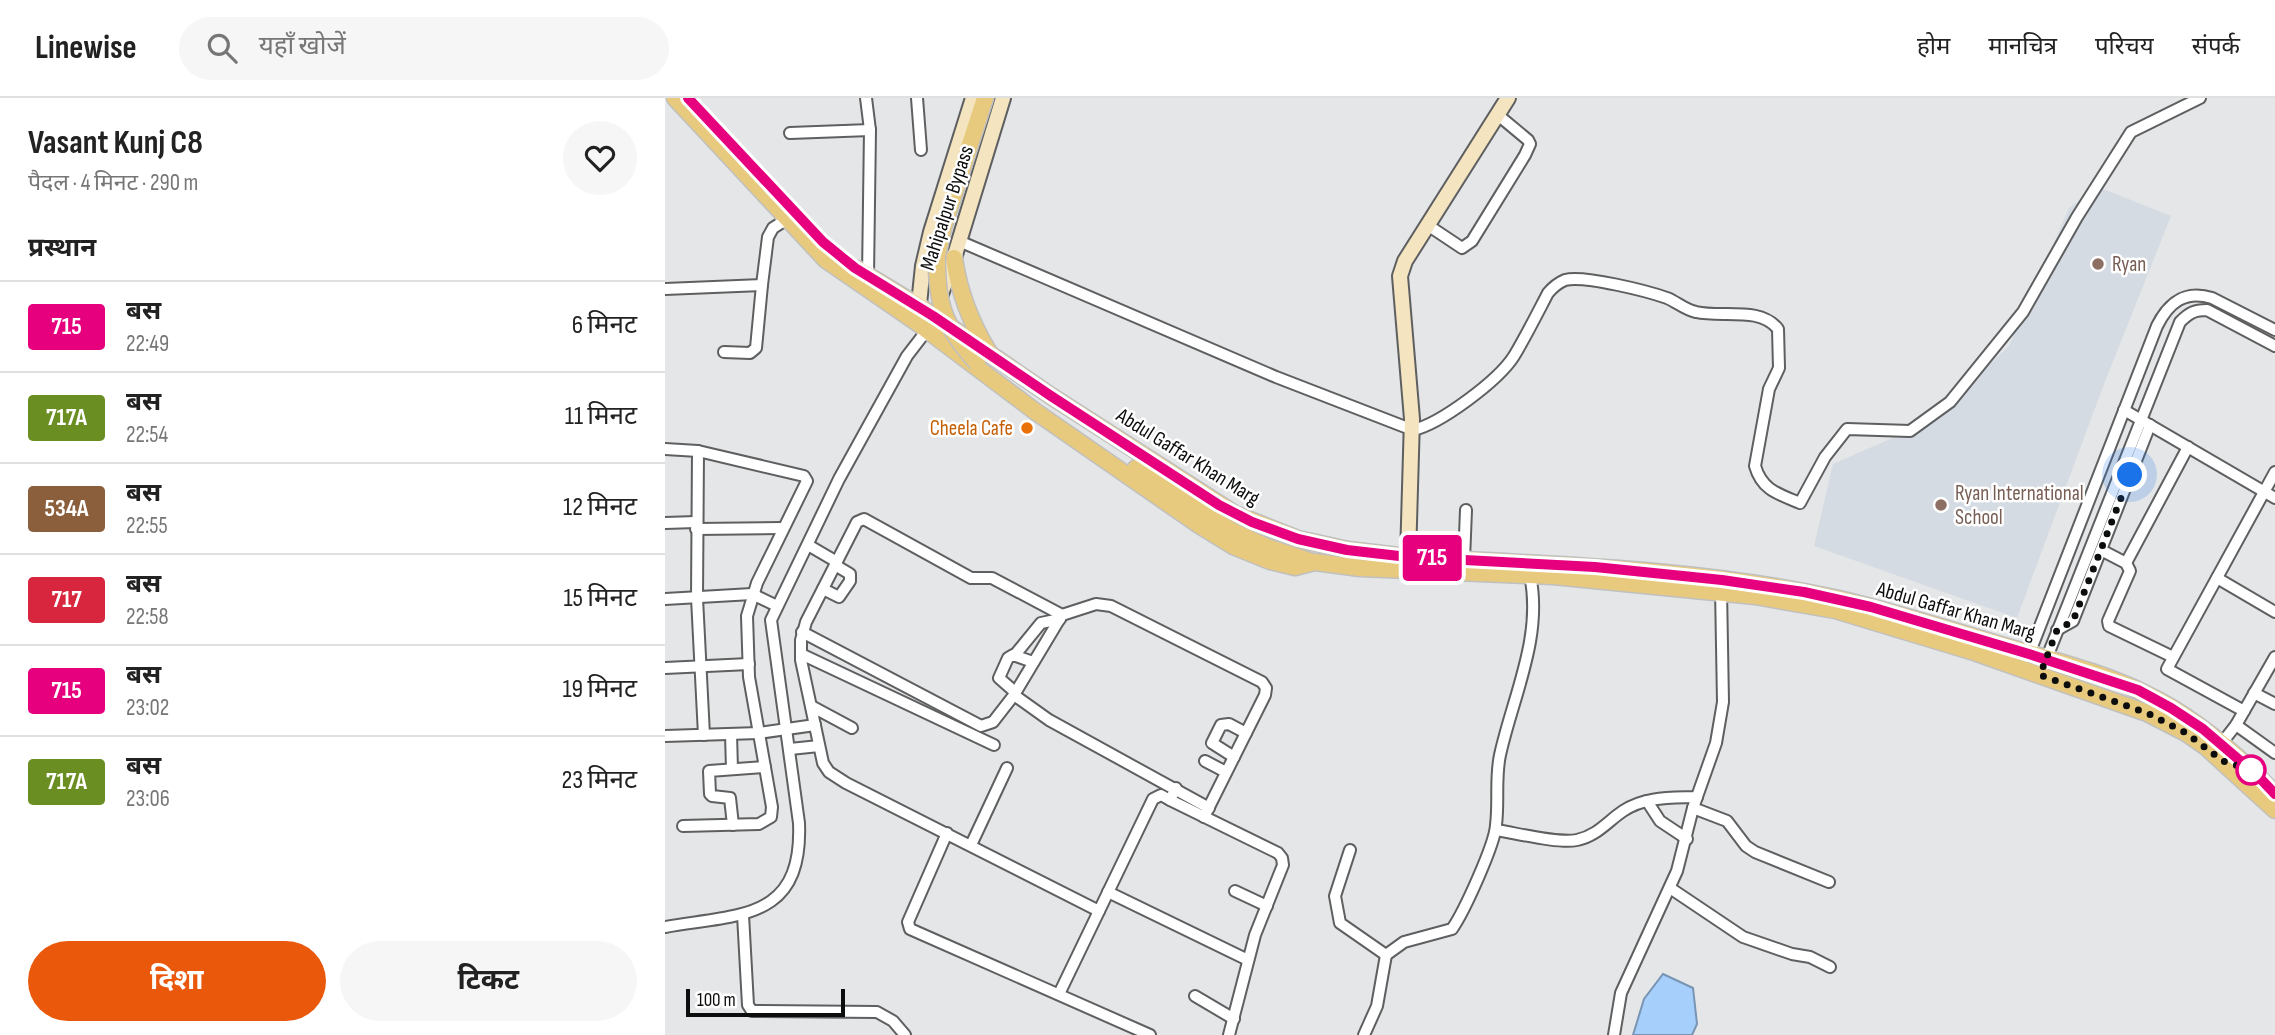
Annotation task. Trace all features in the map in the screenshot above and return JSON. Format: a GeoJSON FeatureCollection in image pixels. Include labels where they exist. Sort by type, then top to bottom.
{"type":"FeatureCollection","features":[{"type":"Feature","properties":{"kind":"main road","name":"Abdul Gaffar Khan Marg"},"geometry":{"type":"LineString","coordinates":[[675,98],[826,260],[1234,514],[1298,539],[1347,550],[1408,557],[1595,567],[1722,587],[1835,610],[2147,713],[2186,733],[2223,761],[2275,810]]}},
{"type":"Feature","properties":{"kind":"main road","name":"Abdul Gaffar Khan Marg"},"geometry":{"type":"LineString","coordinates":[[688,98],[823,242],[924,319],[1036,412],[1199,526],[1233,546],[1270,561],[1295,567],[1315,562],[1360,568],[1722,587],[1839,599],[2046,659],[2150,695],[2190,719],[2275,794]]}},
{"type":"Feature","properties":{"kind":"main road"},"geometry":{"type":"LineString","coordinates":[[985,98],[944,225],[937,256],[936,286],[944,314],[956,339],[984,360],[1014,390],[1228,529],[1268,547],[1315,562]]}},
{"type":"Feature","properties":{"kind":"main road"},"geometry":{"type":"LineString","coordinates":[[954,258],[958,283],[984,360]]}},
{"type":"Feature","properties":{"kind":"street"},"geometry":{"type":"LineString","coordinates":[[866,98],[870,130],[868,276]]}},
{"type":"Feature","properties":{"kind":"street"},"geometry":{"type":"LineString","coordinates":[[917,98],[921,150]]}},
{"type":"Feature","properties":{"kind":"street","name":"Mahipalpur Bypass"},"geometry":{"type":"LineString","coordinates":[[924,319],[923,265],[973,98]]}},
{"type":"Feature","properties":{"kind":"street","name":"Mahipalpur Bypass"},"geometry":{"type":"LineString","coordinates":[[924,319],[954,258],[1003,98]]}},
{"type":"Feature","properties":{"kind":"street"},"geometry":{"type":"LineString","coordinates":[[1408,557],[1413,430],[1400,276],[1405,261],[1508,98]]}},
{"type":"Feature","properties":{"kind":"street"},"geometry":{"type":"LineString","coordinates":[[959,241],[1276,377],[1413,430],[1423,428],[1444,416],[1506,366],[1548,293],[1566,280],[1584,279],[1661,296],[1694,312],[1755,316],[1773,322],[1778,329],[1779,368],[1769,388],[1755,466],[1758,477],[1767,489],[1800,503],[1825,457],[1847,429],[1910,431],[1950,402],[2024,312],[2077,217],[2131,132],[2200,98]]}},
{"type":"Feature","properties":{"kind":"street"},"geometry":{"type":"LineString","coordinates":[[1429,226],[1462,248],[1472,241],[1525,155],[1529,144],[1525,137],[1498,116]]}},
{"type":"Feature","properties":{"kind":"street"},"geometry":{"type":"LineString","coordinates":[[790,133],[870,130]]}},
{"type":"Feature","properties":{"kind":"street"},"geometry":{"type":"LineString","coordinates":[[724,352],[750,353],[756,348],[768,237],[773,228],[787,219]]}},
{"type":"Feature","properties":{"kind":"street"},"geometry":{"type":"LineString","coordinates":[[665,289],[762,285]]}},
{"type":"Feature","properties":{"kind":"street"},"geometry":{"type":"LineString","coordinates":[[2193,295],[2195,310]]}},
{"type":"Feature","properties":{"kind":"street"},"geometry":{"type":"LineString","coordinates":[[2032,673],[2029,654],[2162,316],[2176,300],[2193,295],[2212,298],[2275,330]]}},
{"type":"Feature","properties":{"kind":"street"},"geometry":{"type":"LineString","coordinates":[[2057,630],[2073,621],[2101,550],[2181,322],[2187,314],[2195,310],[2216,313],[2275,346]]}},
{"type":"Feature","properties":{"kind":"street"},"geometry":{"type":"LineString","coordinates":[[665,927],[743,915],[761,909],[783,890],[798,858],[799,823],[771,620],[839,479],[907,356],[924,319]]}},
{"type":"Feature","properties":{"kind":"street"},"geometry":{"type":"LineString","coordinates":[[2124,410],[2275,498]]}},
{"type":"Feature","properties":{"kind":"street"},"geometry":{"type":"LineString","coordinates":[[2032,673],[2046,659],[2145,423]]}},
{"type":"Feature","properties":{"kind":"street"},"geometry":{"type":"LineString","coordinates":[[2126,563],[2188,447]]}},
{"type":"Feature","properties":{"kind":"street"},"geometry":{"type":"LineString","coordinates":[[665,449],[698,451],[804,476],[806,484],[782,528],[752,594],[747,626],[749,664],[772,807],[771,817],[759,824],[684,826]]}},
{"type":"Feature","properties":{"kind":"street"},"geometry":{"type":"LineString","coordinates":[[698,451],[697,598],[705,735]]}},
{"type":"Feature","properties":{"kind":"street"},"geometry":{"type":"LineString","coordinates":[[2243,711],[2167,669],[2275,472]]}},
{"type":"Feature","properties":{"kind":"street"},"geometry":{"type":"LineString","coordinates":[[1464,560],[1466,510]]}},
{"type":"Feature","properties":{"kind":"street"},"geometry":{"type":"LineString","coordinates":[[1061,617],[992,578],[971,578],[864,519],[857,522],[802,632],[801,654],[823,763],[829,772],[1099,911]]}},
{"type":"Feature","properties":{"kind":"street"},"geometry":{"type":"LineString","coordinates":[[665,523],[782,528]]}},
{"type":"Feature","properties":{"kind":"street"},"geometry":{"type":"LineString","coordinates":[[808,545],[850,574],[850,581],[839,597],[823,589]]}},
{"type":"Feature","properties":{"kind":"street"},"geometry":{"type":"LineString","coordinates":[[2101,550],[2129,567],[2129,575],[2108,621],[2109,626],[2173,657]]}},
{"type":"Feature","properties":{"kind":"street"},"geometry":{"type":"LineString","coordinates":[[1364,1035],[1377,1006],[1386,955],[1404,942],[1452,929],[1484,863],[1496,830],[1499,759],[1519,691],[1532,624],[1530,575]]}},
{"type":"Feature","properties":{"kind":"street"},"geometry":{"type":"LineString","coordinates":[[2217,578],[2275,612]]}},
{"type":"Feature","properties":{"kind":"street"},"geometry":{"type":"LineString","coordinates":[[1614,1035],[1621,993],[1670,888],[1687,838],[1695,803],[1713,756],[1721,720],[1722,587]]}},
{"type":"Feature","properties":{"kind":"street"},"geometry":{"type":"LineString","coordinates":[[665,599],[752,594],[777,606]]}},
{"type":"Feature","properties":{"kind":"street"},"geometry":{"type":"LineString","coordinates":[[1014,656],[1041,623],[1096,604],[1111,606],[1262,682],[1266,688],[1265,695],[1207,812]]}},
{"type":"Feature","properties":{"kind":"street"},"geometry":{"type":"LineString","coordinates":[[802,632],[985,726],[993,722],[1014,693],[1061,617]]}},
{"type":"Feature","properties":{"kind":"street"},"geometry":{"type":"LineString","coordinates":[[801,654],[999,748],[988,739],[985,726]]}},
{"type":"Feature","properties":{"kind":"street"},"geometry":{"type":"LineString","coordinates":[[1033,663],[1014,656],[1008,657],[999,675],[1000,681],[1049,720],[1176,788],[1207,812],[1278,853],[1282,858],[1283,865],[1248,960],[1229,1035]]}},
{"type":"Feature","properties":{"kind":"street"},"geometry":{"type":"LineString","coordinates":[[2221,744],[2236,725],[2275,657]]}},
{"type":"Feature","properties":{"kind":"street"},"geometry":{"type":"LineString","coordinates":[[665,668],[749,664]]}},
{"type":"Feature","properties":{"kind":"street"},"geometry":{"type":"LineString","coordinates":[[2254,693],[2275,705]]}},
{"type":"Feature","properties":{"kind":"street"},"geometry":{"type":"LineString","coordinates":[[811,706],[852,728]]}},
{"type":"Feature","properties":{"kind":"street"},"geometry":{"type":"LineString","coordinates":[[1234,757],[1212,743],[1224,723],[1246,733]]}},
{"type":"Feature","properties":{"kind":"street"},"geometry":{"type":"LineString","coordinates":[[665,736],[759,733],[815,725]]}},
{"type":"Feature","properties":{"kind":"street"},"geometry":{"type":"LineString","coordinates":[[2236,725],[2275,753]]}},
{"type":"Feature","properties":{"kind":"street"},"geometry":{"type":"LineString","coordinates":[[731,734],[732,769]]}},
{"type":"Feature","properties":{"kind":"street"},"geometry":{"type":"LineString","coordinates":[[790,749],[819,746]]}},
{"type":"Feature","properties":{"kind":"street"},"geometry":{"type":"LineString","coordinates":[[1205,761],[1226,772]]}},
{"type":"Feature","properties":{"kind":"street"},"geometry":{"type":"LineString","coordinates":[[733,825],[731,800],[729,797],[712,796],[709,773],[711,770],[765,767]]}},
{"type":"Feature","properties":{"kind":"street"},"geometry":{"type":"LineString","coordinates":[[971,845],[1007,768]]}},
{"type":"Feature","properties":{"kind":"street"},"geometry":{"type":"LineString","coordinates":[[1170,800],[1176,788]]}},
{"type":"Feature","properties":{"kind":"street"},"geometry":{"type":"LineString","coordinates":[[1059,995],[1153,799],[1161,795],[1207,812]]}},
{"type":"Feature","properties":{"kind":"street"},"geometry":{"type":"LineString","coordinates":[[1496,830],[1577,841],[1600,831],[1623,811],[1647,801],[1660,798],[1695,803],[1727,821],[1746,846],[1755,852],[1829,882]]}},
{"type":"Feature","properties":{"kind":"street"},"geometry":{"type":"LineString","coordinates":[[1647,801],[1660,821],[1687,838]]}},
{"type":"Feature","properties":{"kind":"street"},"geometry":{"type":"LineString","coordinates":[[947,833],[908,922],[910,929],[1136,1032],[1150,1035]]}},
{"type":"Feature","properties":{"kind":"street"},"geometry":{"type":"LineString","coordinates":[[1350,850],[1335,896],[1340,923],[1386,955]]}},
{"type":"Feature","properties":{"kind":"street"},"geometry":{"type":"LineString","coordinates":[[1670,888],[1743,937],[1792,954],[1810,957],[1830,967]]}},
{"type":"Feature","properties":{"kind":"street"},"geometry":{"type":"LineString","coordinates":[[1108,891],[1248,960]]}},
{"type":"Feature","properties":{"kind":"street"},"geometry":{"type":"LineString","coordinates":[[1235,891],[1267,906]]}},
{"type":"Feature","properties":{"kind":"street"},"geometry":{"type":"LineString","coordinates":[[743,915],[748,1005],[752,1012],[877,1012],[893,1021],[905,1035]]}},
{"type":"Feature","properties":{"kind":"street"},"geometry":{"type":"LineString","coordinates":[[1195,996],[1234,1018]]}},
{"type":"Feature","properties":{"kind":"shaded area","name":"Ryan International School"},"geometry":{"type":"Polygon","coordinates":[[[2098,187],[2171,216],[2104,384],[2017,618],[1814,546],[1833,464],[1927,423],[2009,346],[2069,208],[2098,187]]]}},
{"type":"Feature","properties":{"kind":"water"},"geometry":{"type":"Polygon","coordinates":[[[1663,974],[1693,988],[1697,1024],[1692,1035],[1633,1035],[1644,999],[1663,974]]]}},
{"type":"Feature","properties":{"kind":"bus line","name":"715"},"geometry":{"type":"LineString","coordinates":[[688,98],[823,242],[855,268],[933,316],[1219,505],[1252,522],[1298,539],[1347,550],[1408,557],[1595,567],[1722,580],[1804,592],[1871,607],[2029,654],[2150,695],[2203,729],[2275,794]]}},
{"type":"Feature","properties":{"kind":"place","name":"Ryan"},"geometry":{"type":"Point","coordinates":[2098,264]}},
{"type":"Feature","properties":{"kind":"place","name":"Cheela Cafe"},"geometry":{"type":"Point","coordinates":[1027,428]}},
{"type":"Feature","properties":{"kind":"place","name":"Ryan International School"},"geometry":{"type":"Point","coordinates":[1941,505]}},
{"type":"Feature","properties":{"kind":"route"},"geometry":{"type":"LineString","coordinates":[[2130,475],[2073,621],[2057,630],[2040,675],[2147,713],[2186,733],[2223,761],[2251,770]]}}]}
